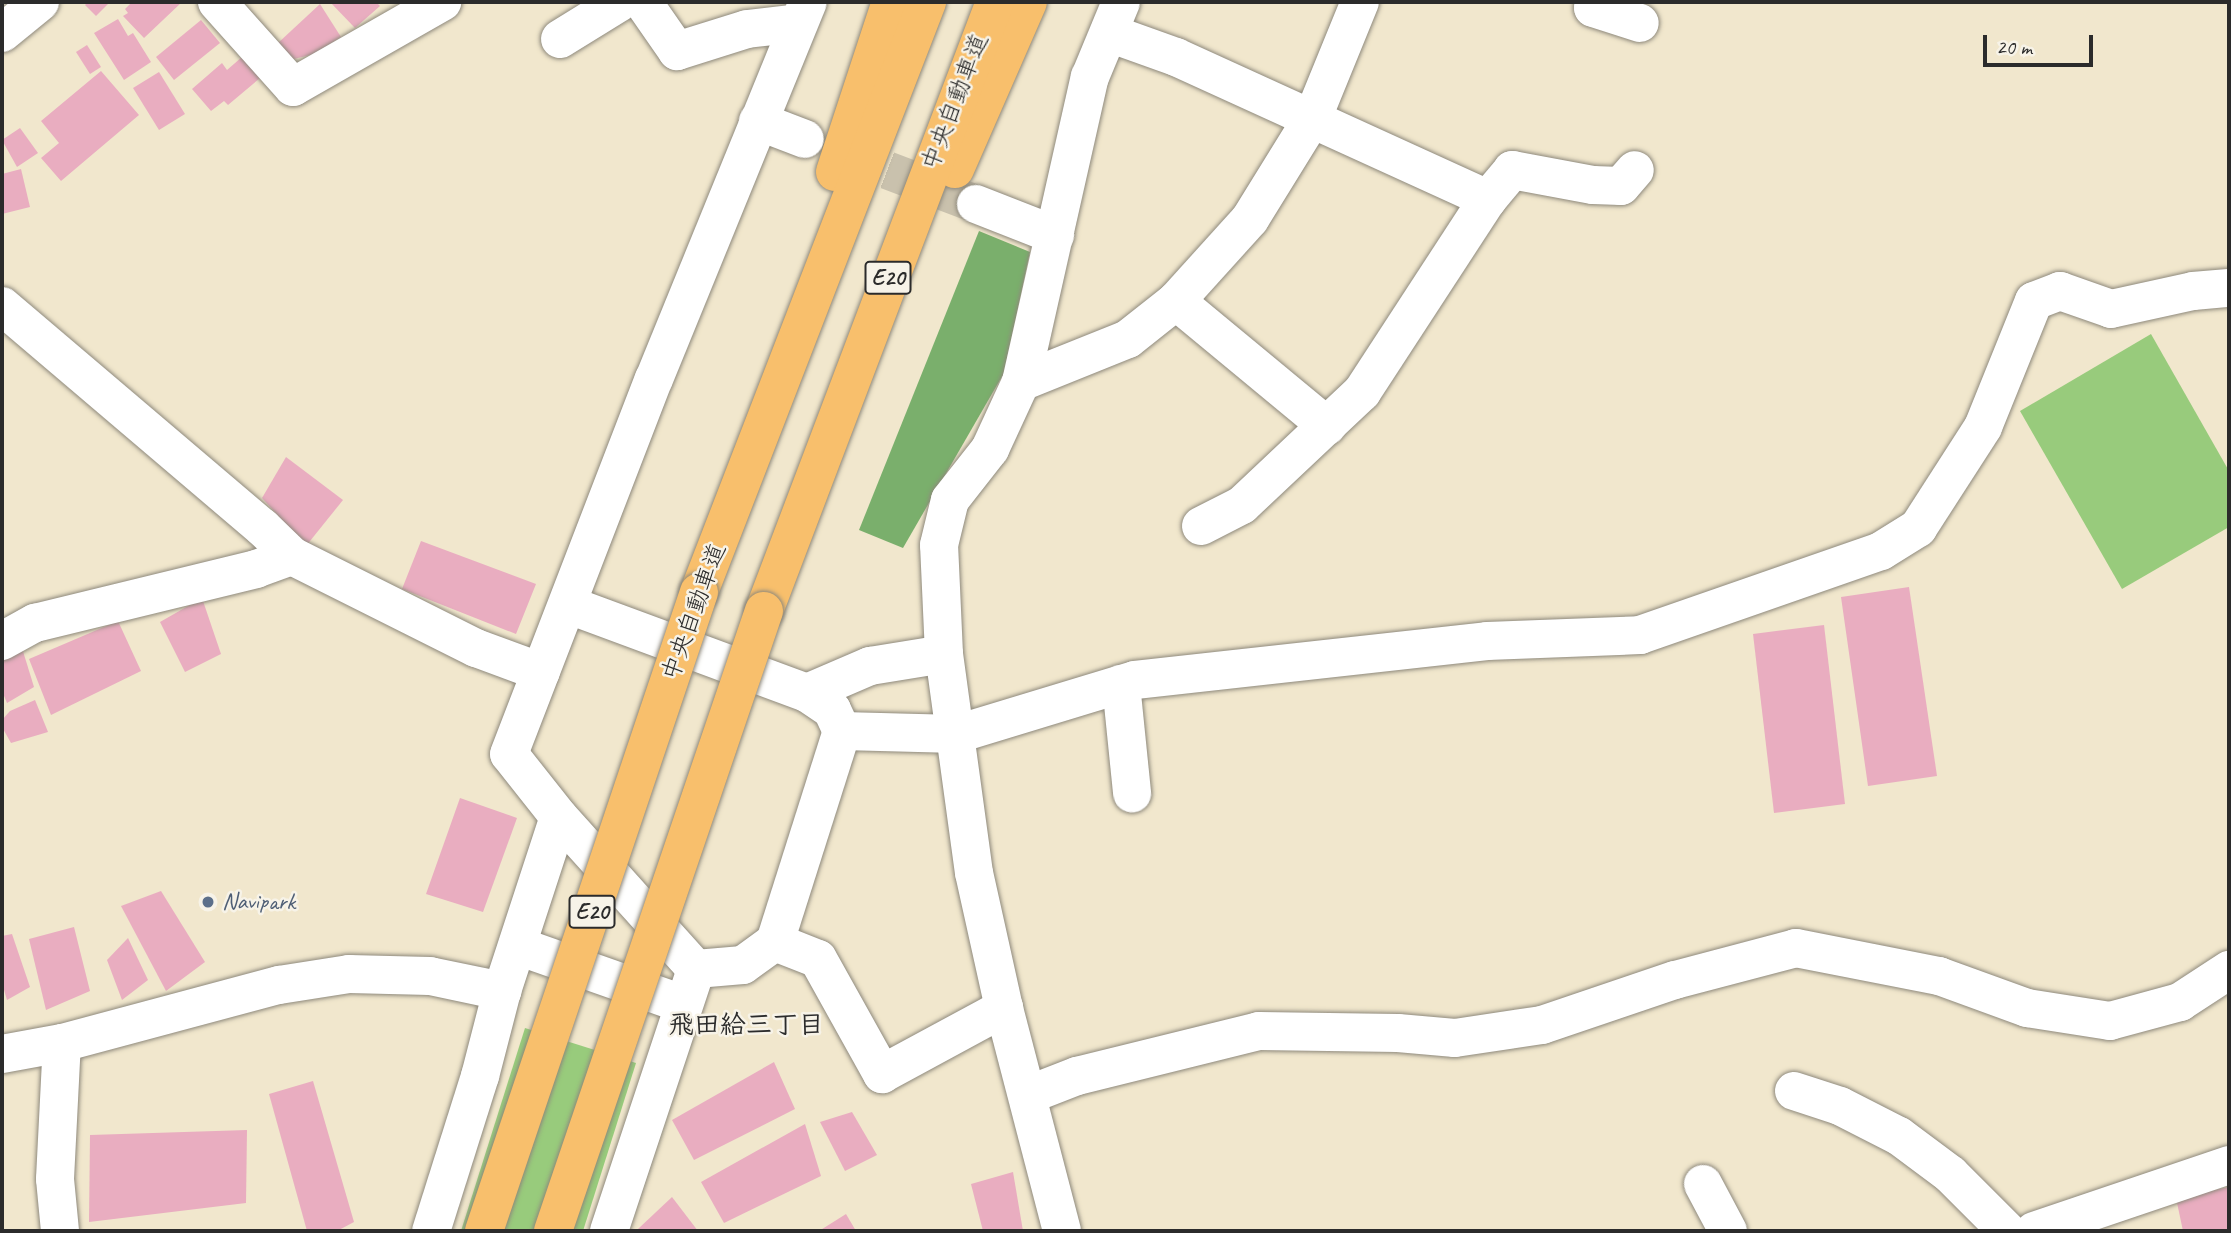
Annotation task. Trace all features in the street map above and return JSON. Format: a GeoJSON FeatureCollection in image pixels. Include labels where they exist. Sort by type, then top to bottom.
{"type":"FeatureCollection","features":[{"type":"Feature","properties":{"kind":"highway"},"geometry":{"type":"LineString","coordinates":[[726,522],[880,28],[891,2]]}},
{"type":"Feature","properties":{"kind":"highway","name":"中央自動車道"},"geometry":{"type":"LineString","coordinates":[[484,1231],[699,592],[927,2]]}},
{"type":"Feature","properties":{"kind":"highway","name":"中央自動車道"},"geometry":{"type":"LineString","coordinates":[[553,1231],[783,555],[995,2]]}},
{"type":"Feature","properties":{"kind":"highway"},"geometry":{"type":"LineString","coordinates":[[783,555],[1028,2]]}},
{"type":"Feature","properties":{"kind":"street"},"geometry":{"type":"LineString","coordinates":[[2,33],[40,2]]}},
{"type":"Feature","properties":{"kind":"street"},"geometry":{"type":"LineString","coordinates":[[217,2],[293,87],[442,2]]}},
{"type":"Feature","properties":{"kind":"street"},"geometry":{"type":"LineString","coordinates":[[560,39],[620,2]]}},
{"type":"Feature","properties":{"kind":"street"},"geometry":{"type":"LineString","coordinates":[[643,2],[677,51],[804,13]]}},
{"type":"Feature","properties":{"kind":"street"},"geometry":{"type":"LineString","coordinates":[[1021,382],[1129,338],[1176,301],[1250,219],[1313,117],[1360,2]]}},
{"type":"Feature","properties":{"kind":"street"},"geometry":{"type":"LineString","coordinates":[[1595,2],[1593,8],[1640,23]]}},
{"type":"Feature","properties":{"kind":"street"},"geometry":{"type":"LineString","coordinates":[[690,987],[509,754],[569,605],[654,379],[804,13]]}},
{"type":"Feature","properties":{"kind":"street"},"geometry":{"type":"LineString","coordinates":[[1062,1231],[1004,1008],[974,873],[944,654],[939,545],[950,500],[989,449],[1021,382],[1090,77],[1115,17],[1176,57],[1313,117],[1488,199]]}},
{"type":"Feature","properties":{"kind":"street"},"geometry":{"type":"LineString","coordinates":[[758,121],[805,139]]}},
{"type":"Feature","properties":{"kind":"street"},"geometry":{"type":"LineString","coordinates":[[1202,526],[1242,505],[1362,392],[1488,199],[1512,170],[1593,185],[1621,186],[1635,170]]}},
{"type":"Feature","properties":{"kind":"street"},"geometry":{"type":"LineString","coordinates":[[976,204],[1055,234]]}},
{"type":"Feature","properties":{"kind":"street"},"geometry":{"type":"LineString","coordinates":[[842,731],[957,734],[1135,680],[1487,641],[1640,635],[1881,551],[1918,528],[1983,427],[2034,301],[2060,292],[2111,309],[2193,291],[2229,288]]}},
{"type":"Feature","properties":{"kind":"street"},"geometry":{"type":"LineString","coordinates":[[1176,301],[1327,426]]}},
{"type":"Feature","properties":{"kind":"street"},"geometry":{"type":"LineString","coordinates":[[2,306],[262,527],[292,556],[476,648],[541,671]]}},
{"type":"Feature","properties":{"kind":"street"},"geometry":{"type":"LineString","coordinates":[[2,640],[35,624],[256,569],[292,556]]}},
{"type":"Feature","properties":{"kind":"street"},"geometry":{"type":"LineString","coordinates":[[518,946],[690,987],[743,965],[775,942],[842,731],[832,710],[807,693],[569,605]]}},
{"type":"Feature","properties":{"kind":"street"},"geometry":{"type":"LineString","coordinates":[[807,693],[870,666],[944,654]]}},
{"type":"Feature","properties":{"kind":"street"},"geometry":{"type":"LineString","coordinates":[[1121,684],[1132,793]]}},
{"type":"Feature","properties":{"kind":"street"},"geometry":{"type":"LineString","coordinates":[[430,1231],[480,1076],[502,991],[559,817]]}},
{"type":"Feature","properties":{"kind":"street"},"geometry":{"type":"LineString","coordinates":[[775,942],[818,959],[881,1074],[1004,1008]]}},
{"type":"Feature","properties":{"kind":"street"},"geometry":{"type":"LineString","coordinates":[[1028,1095],[1077,1076],[1259,1031],[1398,1033],[1455,1038],[1542,1025],[1675,981],[1796,948],[1939,976],[2027,1008],[2110,1021],[2180,1002],[2229,970]]}},
{"type":"Feature","properties":{"kind":"street"},"geometry":{"type":"LineString","coordinates":[[2,1054],[62,1043],[279,985],[349,974],[430,976],[502,991]]}},
{"type":"Feature","properties":{"kind":"street"},"geometry":{"type":"LineString","coordinates":[[609,1231],[690,987]]}},
{"type":"Feature","properties":{"kind":"street"},"geometry":{"type":"LineString","coordinates":[[60,1231],[55,1179],[62,1043]]}},
{"type":"Feature","properties":{"kind":"street"},"geometry":{"type":"LineString","coordinates":[[1794,1091],[1840,1106],[1899,1136],[1950,1174],[2007,1231]]}},
{"type":"Feature","properties":{"kind":"street"},"geometry":{"type":"LineString","coordinates":[[2034,1231],[2229,1165]]}},
{"type":"Feature","properties":{"kind":"street"},"geometry":{"type":"LineString","coordinates":[[1703,1184],[1728,1231]]}},
{"type":"Feature","properties":{"kind":"green space"},"geometry":{"type":"Polygon","coordinates":[[[979,231],[1030,252],[1004,373],[903,548],[859,530],[979,231]]]}},
{"type":"Feature","properties":{"kind":"green space"},"geometry":{"type":"Polygon","coordinates":[[[2151,334],[2229,471],[2229,527],[2122,589],[2020,411],[2151,334]]]}},
{"type":"Feature","properties":{"kind":"green space"},"geometry":{"type":"Polygon","coordinates":[[[525,1028],[636,1063],[583,1231],[461,1231],[525,1028]]]}},
{"type":"Feature","properties":{"kind":"building"},"geometry":{"type":"Polygon","coordinates":[[[88,2],[110,2],[96,16],[85,5],[88,2]]]}},
{"type":"Feature","properties":{"kind":"building"},"geometry":{"type":"Polygon","coordinates":[[[132,2],[182,2],[144,38],[123,16],[128,13],[125,9],[132,2]]]}},
{"type":"Feature","properties":{"kind":"building"},"geometry":{"type":"Polygon","coordinates":[[[330,2],[376,2],[380,6],[355,28],[330,2]]]}},
{"type":"Feature","properties":{"kind":"building"},"geometry":{"type":"Polygon","coordinates":[[[320,4],[341,37],[314,54],[290,60],[278,43],[320,4]]]}},
{"type":"Feature","properties":{"kind":"building"},"geometry":{"type":"Polygon","coordinates":[[[118,19],[128,36],[133,33],[151,62],[124,80],[94,33],[118,19]]]}},
{"type":"Feature","properties":{"kind":"building"},"geometry":{"type":"Polygon","coordinates":[[[201,20],[220,43],[174,80],[156,57],[201,20]]]}},
{"type":"Feature","properties":{"kind":"building"},"geometry":{"type":"Polygon","coordinates":[[[87,45],[101,67],[90,74],[76,52],[87,45]]]}},
{"type":"Feature","properties":{"kind":"building"},"geometry":{"type":"Polygon","coordinates":[[[242,57],[260,78],[228,105],[224,101],[211,111],[192,89],[222,63],[227,70],[242,57]]]}},
{"type":"Feature","properties":{"kind":"building"},"geometry":{"type":"Polygon","coordinates":[[[101,71],[139,115],[61,181],[41,158],[59,143],[41,121],[101,71]]]}},
{"type":"Feature","properties":{"kind":"building"},"geometry":{"type":"Polygon","coordinates":[[[159,72],[185,114],[159,130],[133,88],[159,72]]]}},
{"type":"Feature","properties":{"kind":"building"},"geometry":{"type":"Polygon","coordinates":[[[20,128],[38,153],[17,167],[2,140],[20,128]]]}},
{"type":"Feature","properties":{"kind":"building"},"geometry":{"type":"Polygon","coordinates":[[[21,169],[30,207],[2,214],[2,174],[21,169]]]}},
{"type":"Feature","properties":{"kind":"building"},"geometry":{"type":"Polygon","coordinates":[[[286,457],[343,500],[306,546],[262,498],[286,457]]]}},
{"type":"Feature","properties":{"kind":"building"},"geometry":{"type":"Polygon","coordinates":[[[421,541],[536,584],[516,634],[402,589],[421,541]]]}},
{"type":"Feature","properties":{"kind":"building"},"geometry":{"type":"Polygon","coordinates":[[[1909,587],[1937,776],[1868,786],[1841,597],[1909,587]]]}},
{"type":"Feature","properties":{"kind":"building"},"geometry":{"type":"Polygon","coordinates":[[[202,598],[221,654],[185,672],[160,622],[202,598]]]}},
{"type":"Feature","properties":{"kind":"building"},"geometry":{"type":"Polygon","coordinates":[[[118,621],[141,671],[51,715],[29,659],[118,621]]]}},
{"type":"Feature","properties":{"kind":"building"},"geometry":{"type":"Polygon","coordinates":[[[1824,625],[1845,804],[1774,813],[1753,634],[1824,625]]]}},
{"type":"Feature","properties":{"kind":"building"},"geometry":{"type":"Polygon","coordinates":[[[22,648],[34,687],[7,703],[2,691],[2,658],[22,648]]]}},
{"type":"Feature","properties":{"kind":"building"},"geometry":{"type":"Polygon","coordinates":[[[35,700],[48,732],[11,743],[2,727],[2,720],[10,711],[35,700]]]}},
{"type":"Feature","properties":{"kind":"building"},"geometry":{"type":"Polygon","coordinates":[[[460,798],[517,818],[483,912],[426,894],[460,798]]]}},
{"type":"Feature","properties":{"kind":"building"},"geometry":{"type":"Polygon","coordinates":[[[161,891],[205,962],[166,991],[121,906],[161,891]]]}},
{"type":"Feature","properties":{"kind":"building"},"geometry":{"type":"Polygon","coordinates":[[[74,927],[90,991],[46,1010],[29,939],[74,927]]]}},
{"type":"Feature","properties":{"kind":"building"},"geometry":{"type":"Polygon","coordinates":[[[12,934],[30,987],[7,1000],[2,983],[2,936],[12,934]]]}},
{"type":"Feature","properties":{"kind":"building"},"geometry":{"type":"Polygon","coordinates":[[[128,938],[148,980],[122,1000],[107,960],[128,938]]]}},
{"type":"Feature","properties":{"kind":"building"},"geometry":{"type":"Polygon","coordinates":[[[774,1062],[795,1109],[694,1160],[672,1120],[774,1062]]]}},
{"type":"Feature","properties":{"kind":"building"},"geometry":{"type":"Polygon","coordinates":[[[313,1081],[354,1222],[337,1231],[307,1231],[269,1094],[313,1081]]]}},
{"type":"Feature","properties":{"kind":"building"},"geometry":{"type":"Polygon","coordinates":[[[852,1112],[877,1155],[845,1171],[820,1122],[852,1112]]]}},
{"type":"Feature","properties":{"kind":"building"},"geometry":{"type":"Polygon","coordinates":[[[805,1124],[821,1176],[724,1223],[701,1182],[805,1124]]]}},
{"type":"Feature","properties":{"kind":"building"},"geometry":{"type":"Polygon","coordinates":[[[247,1130],[246,1203],[89,1222],[90,1135],[247,1130]]]}},
{"type":"Feature","properties":{"kind":"building"},"geometry":{"type":"Polygon","coordinates":[[[1013,1172],[1023,1231],[983,1231],[971,1184],[1013,1172]]]}},
{"type":"Feature","properties":{"kind":"building"},"geometry":{"type":"Polygon","coordinates":[[[2229,1187],[2229,1231],[2183,1231],[2176,1198],[2229,1187]]]}},
{"type":"Feature","properties":{"kind":"building"},"geometry":{"type":"Polygon","coordinates":[[[672,1197],[698,1231],[638,1229],[672,1197]]]}},
{"type":"Feature","properties":{"kind":"building"},"geometry":{"type":"Polygon","coordinates":[[[846,1214],[856,1231],[819,1231],[846,1214]]]}},
{"type":"Feature","properties":{"kind":"tunnel"},"geometry":{"type":"LineString","coordinates":[[834,150],[976,204]]}},
{"type":"Feature","properties":{"kind":"place","name":"Navipark"},"geometry":{"type":"Point","coordinates":[208,902]}},
{"type":"Feature","properties":{"kind":"district","name":"飛田給三丁目"},"geometry":{"type":"Point","coordinates":[746,1025]}}]}
